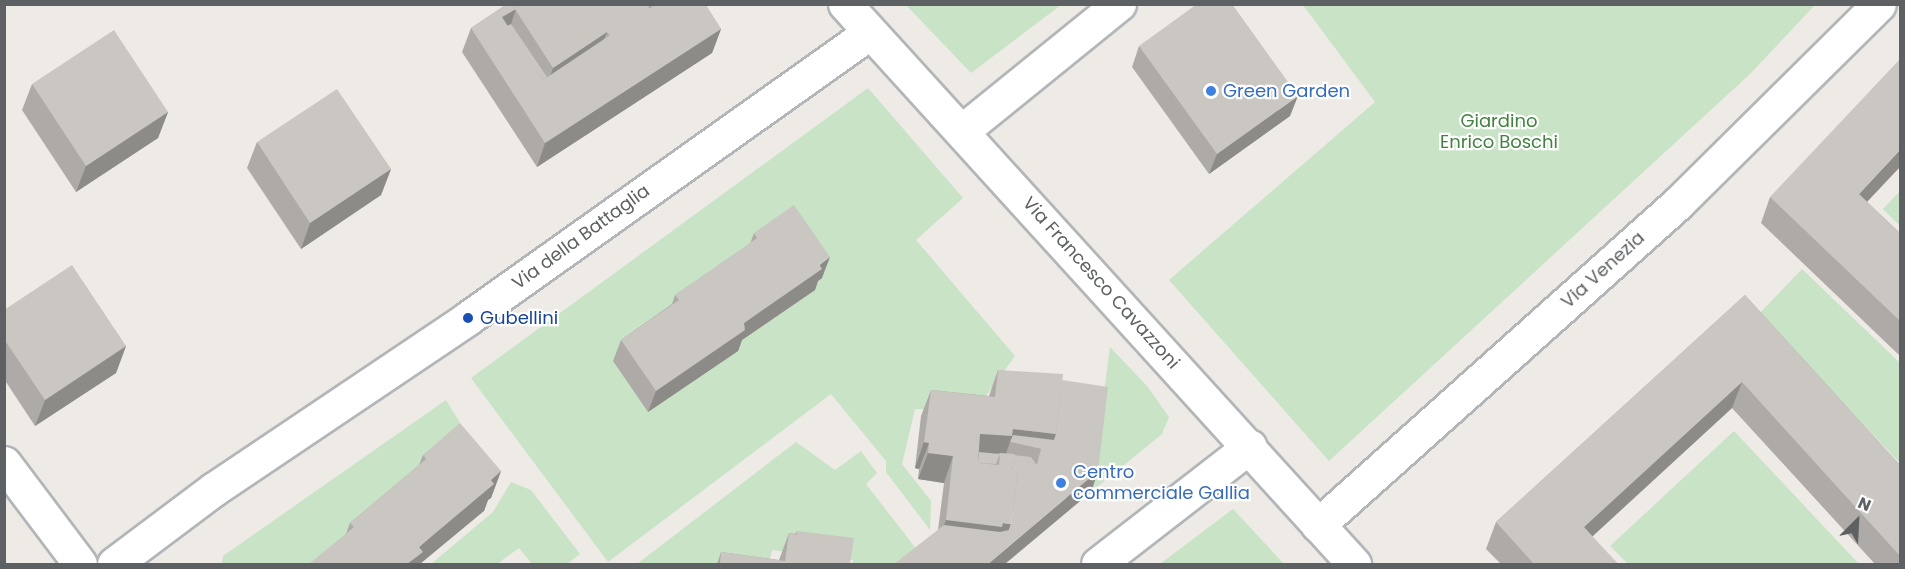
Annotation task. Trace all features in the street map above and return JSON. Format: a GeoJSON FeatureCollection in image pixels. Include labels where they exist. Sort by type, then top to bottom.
{"type":"FeatureCollection","features":[{"type":"Feature","properties":{"kind":"street","name":"Via Francesco Cavazzoni"},"geometry":{"type":"LineString","coordinates":[[845,4],[1250,446],[1354,564]]}},
{"type":"Feature","properties":{"kind":"street"},"geometry":{"type":"LineString","coordinates":[[962,130],[1119,4]]}},
{"type":"Feature","properties":{"kind":"street","name":"Via Venezia"},"geometry":{"type":"LineString","coordinates":[[1318,525],[1678,202],[1879,4]]}},
{"type":"Feature","properties":{"kind":"street","name":"Via della Battaglia"},"geometry":{"type":"LineString","coordinates":[[114,564],[214,489],[468,318],[870,32]]}},
{"type":"Feature","properties":{"kind":"street"},"geometry":{"type":"LineString","coordinates":[[1098,564],[1250,446]]}},
{"type":"Feature","properties":{"kind":"street"},"geometry":{"type":"LineString","coordinates":[[4,463],[80,564]]}},
{"type":"Feature","properties":{"kind":"green space"},"geometry":{"type":"Polygon","coordinates":[[[906,5],[1061,5],[971,73],[906,5]]]}},
{"type":"Feature","properties":{"kind":"green space","name":"Giardino Enrico Boschi"},"geometry":{"type":"Polygon","coordinates":[[[1303,5],[1815,5],[1750,74],[1329,461],[1169,280],[1375,102],[1303,5]]]}},
{"type":"Feature","properties":{"kind":"green space"},"geometry":{"type":"Polygon","coordinates":[[[868,88],[963,198],[916,240],[1015,356],[975,411],[915,409],[902,464],[931,501],[930,530],[886,472],[886,461],[831,394],[608,562],[471,378],[868,88]]]}},
{"type":"Feature","properties":{"kind":"green space"},"geometry":{"type":"Polygon","coordinates":[[[1900,191],[1900,226],[1883,209],[1900,191]]]}},
{"type":"Feature","properties":{"kind":"green space"},"geometry":{"type":"Polygon","coordinates":[[[1802,269],[1900,363],[1900,463],[1759,314],[1802,269]]]}},
{"type":"Feature","properties":{"kind":"green space"},"geometry":{"type":"Polygon","coordinates":[[[1110,347],[1147,386],[1169,417],[1162,434],[1091,492],[1110,347]]]}},
{"type":"Feature","properties":{"kind":"green space"},"geometry":{"type":"Polygon","coordinates":[[[446,400],[465,431],[313,564],[222,564],[223,556],[446,400]]]}},
{"type":"Feature","properties":{"kind":"green space"},"geometry":{"type":"Polygon","coordinates":[[[1734,431],[1859,564],[1628,564],[1610,546],[1734,431]]]}},
{"type":"Feature","properties":{"kind":"green space"},"geometry":{"type":"Polygon","coordinates":[[[796,442],[835,470],[861,451],[877,473],[866,484],[928,564],[852,564],[853,560],[772,550],[769,564],[637,564],[796,442]]]}},
{"type":"Feature","properties":{"kind":"green space"},"geometry":{"type":"Polygon","coordinates":[[[511,482],[531,490],[580,554],[567,564],[532,564],[519,548],[497,564],[431,564],[493,512],[511,482]]]}},
{"type":"Feature","properties":{"kind":"green space"},"geometry":{"type":"Polygon","coordinates":[[[1233,509],[1284,564],[1160,564],[1233,509]]]}},
{"type":"Feature","properties":{"kind":"building"},"geometry":{"type":"Polygon","coordinates":[[[507,4],[514,4],[516,9],[502,17],[543,80],[652,7],[650,4],[705,4],[721,29],[545,143],[471,28],[507,4]]]}},
{"type":"Feature","properties":{"kind":"building"},"geometry":{"type":"Polygon","coordinates":[[[514,4],[647,4],[650,9],[610,36],[607,32],[553,68],[514,4]]]}},
{"type":"Feature","properties":{"kind":"building","name":"Green Garden"},"geometry":{"type":"Polygon","coordinates":[[[1197,4],[1232,4],[1298,96],[1217,154],[1139,46],[1197,4]]]}},
{"type":"Feature","properties":{"kind":"building"},"geometry":{"type":"Polygon","coordinates":[[[511,24],[547,77],[543,80],[507,26],[511,24]]]}},
{"type":"Feature","properties":{"kind":"building"},"geometry":{"type":"Polygon","coordinates":[[[114,30],[168,112],[86,166],[32,84],[114,30]]]}},
{"type":"Feature","properties":{"kind":"building"},"geometry":{"type":"Polygon","coordinates":[[[1900,59],[1900,150],[1859,194],[1900,233],[1900,321],[1770,197],[1900,59]]]}},
{"type":"Feature","properties":{"kind":"building"},"geometry":{"type":"Polygon","coordinates":[[[337,89],[391,169],[310,223],[257,142],[337,89]]]}},
{"type":"Feature","properties":{"kind":"building"},"geometry":{"type":"Polygon","coordinates":[[[794,205],[830,257],[819,264],[822,269],[744,323],[745,330],[656,391],[621,340],[679,300],[675,295],[757,238],[754,233],[794,205]]]}},
{"type":"Feature","properties":{"kind":"building"},"geometry":{"type":"Polygon","coordinates":[[[72,265],[126,346],[45,400],[4,339],[4,310],[72,265]]]}},
{"type":"Feature","properties":{"kind":"building"},"geometry":{"type":"Polygon","coordinates":[[[1745,295],[1900,465],[1900,556],[1742,382],[1584,527],[1618,564],[1534,564],[1496,522],[1745,295]]]}},
{"type":"Feature","properties":{"kind":"building"},"geometry":{"type":"Polygon","coordinates":[[[998,370],[1063,374],[1056,434],[1013,429],[1012,436],[980,434],[978,463],[999,465],[1000,453],[1015,454],[1012,470],[1018,470],[1011,524],[1003,523],[1002,527],[946,520],[953,456],[928,453],[929,443],[924,442],[931,390],[995,397],[998,370]]]}},
{"type":"Feature","properties":{"kind":"building","name":"Centro commerciale Gallia"},"geometry":{"type":"Polygon","coordinates":[[[1062,380],[1108,387],[1098,471],[988,564],[894,564],[944,525],[1000,532],[1009,530],[1018,470],[1012,470],[1014,460],[1037,464],[1041,449],[1010,442],[1013,435],[1054,440],[1062,380]]]}},
{"type":"Feature","properties":{"kind":"building"},"geometry":{"type":"Polygon","coordinates":[[[460,423],[501,471],[491,480],[494,484],[419,547],[423,552],[407,564],[309,564],[354,527],[350,523],[426,459],[423,455],[460,423]]]}},
{"type":"Feature","properties":{"kind":"building"},"geometry":{"type":"Polygon","coordinates":[[[979,452],[1000,454],[996,464],[978,463],[979,452]]]}},
{"type":"Feature","properties":{"kind":"building"},"geometry":{"type":"Polygon","coordinates":[[[1014,455],[1031,457],[1036,464],[1014,460],[1014,455]]]}},
{"type":"Feature","properties":{"kind":"building"},"geometry":{"type":"Polygon","coordinates":[[[797,531],[854,538],[850,564],[720,564],[721,552],[785,561],[789,533],[796,535],[797,531]]]}},
{"type":"Feature","properties":{"kind":"place","name":"Green Garden"},"geometry":{"type":"Point","coordinates":[1211,91]}},
{"type":"Feature","properties":{"kind":"place","name":"Gubellini"},"geometry":{"type":"Point","coordinates":[468,318]}},
{"type":"Feature","properties":{"kind":"place","name":"Centro commerciale Gallia"},"geometry":{"type":"Point","coordinates":[1061,483]}}]}
